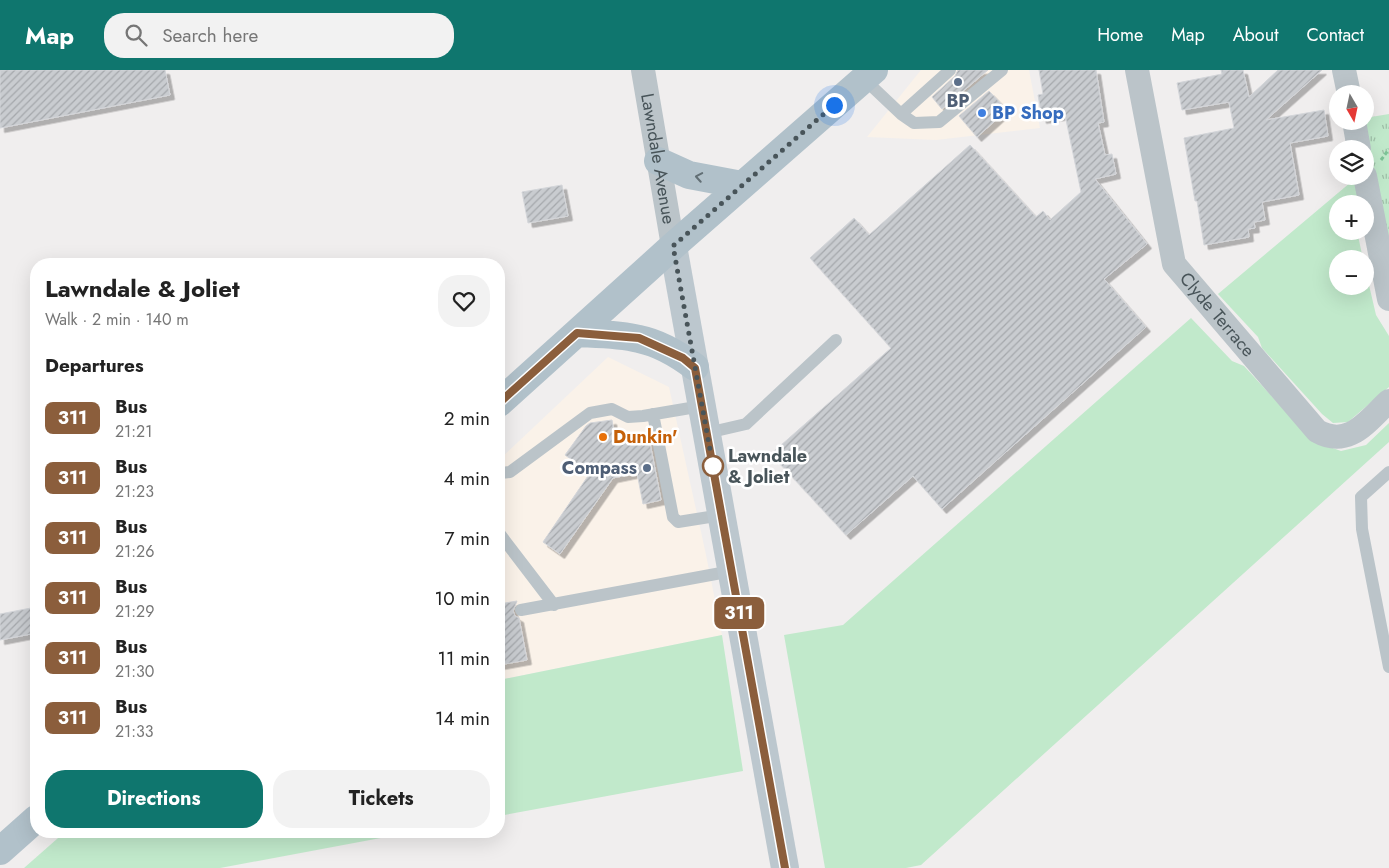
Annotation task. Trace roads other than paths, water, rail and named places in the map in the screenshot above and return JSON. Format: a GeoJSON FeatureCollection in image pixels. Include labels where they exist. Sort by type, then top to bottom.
{"type":"FeatureCollection","features":[{"type":"Feature","properties":{"kind":"main road"},"geometry":{"type":"LineString","coordinates":[[505,398],[673,246],[869,74]]}},
{"type":"Feature","properties":{"kind":"main road"},"geometry":{"type":"LineString","coordinates":[[658,161],[689,175],[742,185]]}},
{"type":"Feature","properties":{"kind":"main road"},"geometry":{"type":"LineString","coordinates":[[577,333],[639,338],[683,358],[695,368]]}},
{"type":"Feature","properties":{"kind":"main road"},"geometry":{"type":"LineString","coordinates":[[0,851],[30,824]]}},
{"type":"Feature","properties":{"kind":"street","name":"Lawndale Avenue"},"geometry":{"type":"LineString","coordinates":[[643,70],[673,246],[786,868]]}},
{"type":"Feature","properties":{"kind":"street","name":"Clyde Terrace"},"geometry":{"type":"LineString","coordinates":[[1137,70],[1174,264],[1317,432],[1336,438],[1346,436],[1355,432],[1389,402]]}},
{"type":"Feature","properties":{"kind":"street"},"geometry":{"type":"LineString","coordinates":[[1344,70],[1347,85]]}},
{"type":"Feature","properties":{"kind":"street"},"geometry":{"type":"LineString","coordinates":[[1374,171],[1389,299]]}},
{"type":"Feature","properties":{"kind":"lane"},"geometry":{"type":"LineString","coordinates":[[901,114],[950,70]]}},
{"type":"Feature","properties":{"kind":"lane"},"geometry":{"type":"LineString","coordinates":[[869,74],[901,114],[914,123],[938,122],[1002,70]]}},
{"type":"Feature","properties":{"kind":"lane"},"geometry":{"type":"LineString","coordinates":[[707,433],[746,424],[836,340]]}},
{"type":"Feature","properties":{"kind":"lane"},"geometry":{"type":"LineString","coordinates":[[505,473],[510,472],[590,413],[612,409],[628,417],[702,406]]}},
{"type":"Feature","properties":{"kind":"lane"},"geometry":{"type":"LineString","coordinates":[[653,414],[674,517],[678,522],[722,516]]}},
{"type":"Feature","properties":{"kind":"lane"},"geometry":{"type":"LineString","coordinates":[[1389,472],[1361,497],[1362,529],[1389,667]]}},
{"type":"Feature","properties":{"kind":"lane"},"geometry":{"type":"LineString","coordinates":[[505,541],[554,605]]}},
{"type":"Feature","properties":{"kind":"lane"},"geometry":{"type":"LineString","coordinates":[[522,610],[732,571]]}},
{"type":"Feature","properties":{"kind":"place","name":"BP"},"geometry":{"type":"Point","coordinates":[958,82]}},
{"type":"Feature","properties":{"kind":"place","name":"BP Shop"},"geometry":{"type":"Point","coordinates":[982,113]}},
{"type":"Feature","properties":{"kind":"place","name":"Dunkin'"},"geometry":{"type":"Point","coordinates":[603,437]}},
{"type":"Feature","properties":{"kind":"place","name":"Lawndale & Joliet"},"geometry":{"type":"Point","coordinates":[713,466]}},
{"type":"Feature","properties":{"kind":"place","name":"Compass"},"geometry":{"type":"Point","coordinates":[647,468]}}]}
